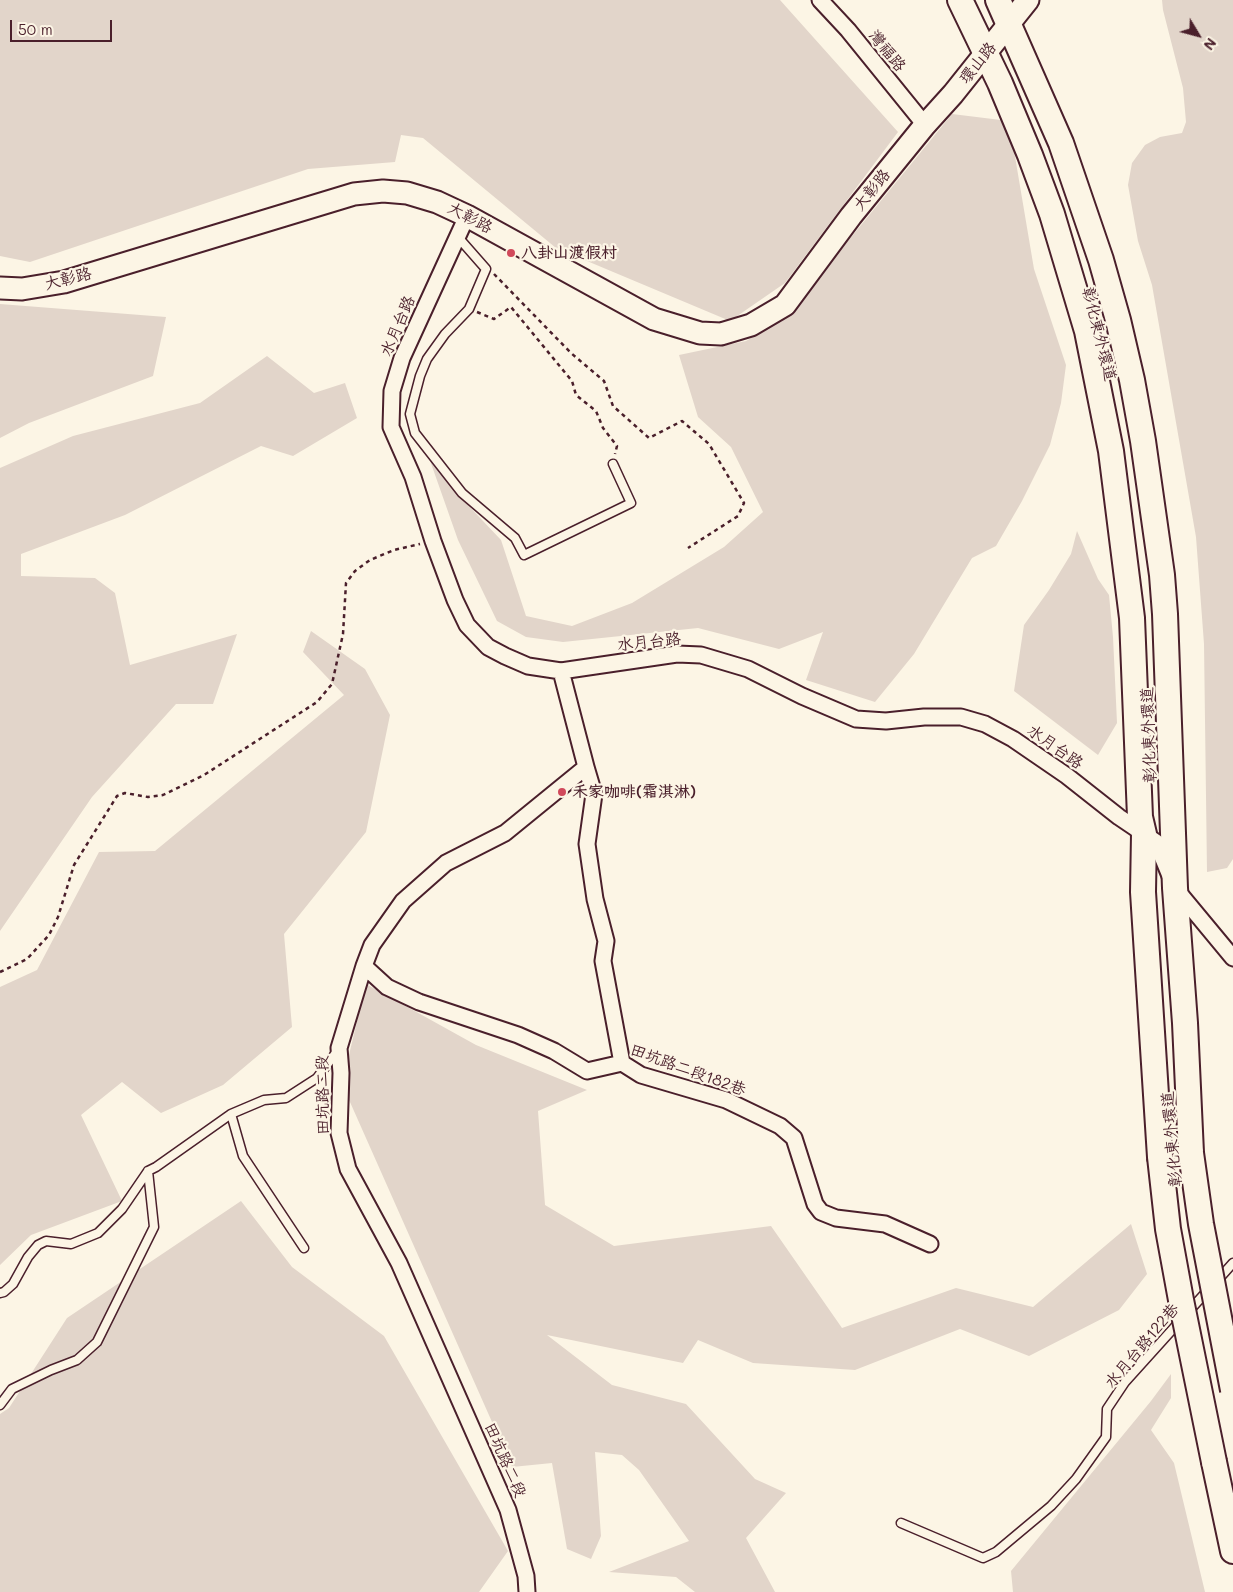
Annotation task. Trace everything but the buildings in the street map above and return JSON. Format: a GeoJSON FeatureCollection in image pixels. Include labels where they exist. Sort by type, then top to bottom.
{"type":"FeatureCollection","features":[{"type":"Feature","properties":{"kind":"main road"},"geometry":{"type":"LineString","coordinates":[[960,0],[990,48]]}},
{"type":"Feature","properties":{"kind":"main road","name":"彰化東外環道"},"geometry":{"type":"LineString","coordinates":[[974,0],[990,48],[1042,151],[1102,260],[1132,380],[1133,444],[1152,578],[1160,744],[1175,888],[1185,1022],[1180,1227],[1220,1461],[1233,1491]]}},
{"type":"Feature","properties":{"kind":"main road","name":"彰化東外環道"},"geometry":{"type":"LineString","coordinates":[[998,0],[1017,9],[1061,143],[1073,205]]}},
{"type":"Feature","properties":{"kind":"main road","name":"環山路"},"geometry":{"type":"LineString","coordinates":[[925,124],[953,94],[990,48],[1017,9]]}},
{"type":"Feature","properties":{"kind":"main road","name":"大彰路"},"geometry":{"type":"LineString","coordinates":[[0,288],[22,289],[64,282],[354,194],[383,191],[407,193],[437,202],[467,216],[654,319],[700,333],[721,334],[751,325],[785,306],[851,216],[925,124]]}},
{"type":"Feature","properties":{"kind":"main road"},"geometry":{"type":"LineString","coordinates":[[1073,205],[1086,331],[1100,390],[1133,444],[1152,578],[1132,618],[1188,866],[1191,908],[1182,1154],[1225,1293],[1233,1332]]}},
{"type":"Feature","properties":{"kind":"main road","name":"彰化東外環道"},"geometry":{"type":"LineString","coordinates":[[1160,744],[1150,838],[1154,903],[1182,1154],[1202,1233],[1233,1390]]}},
{"type":"Feature","properties":{"kind":"main road"},"geometry":{"type":"LineString","coordinates":[[1220,1461],[1233,1551]]}},
{"type":"Feature","properties":{"kind":"street","name":"灣福路"},"geometry":{"type":"LineString","coordinates":[[820,0],[848,30],[925,124]]}},
{"type":"Feature","properties":{"kind":"street","name":"水月台路"},"geometry":{"type":"LineString","coordinates":[[467,216],[402,358],[392,391],[391,427],[413,477],[433,541],[467,625],[488,647],[528,666],[561,671],[677,654],[701,655],[748,669],[802,696],[856,719],[886,721],[924,717],[961,717],[985,724],[1013,739],[1067,776],[1119,817],[1150,838]]}},
{"type":"Feature","properties":{"kind":"street"},"geometry":{"type":"LineString","coordinates":[[561,671],[594,794],[587,844],[594,899],[606,941],[603,961],[622,1063]]}},
{"type":"Feature","properties":{"kind":"street","name":"田坑路二段"},"geometry":{"type":"LineString","coordinates":[[526,1592],[526,1576],[508,1510],[399,1262],[348,1169],[339,1133],[341,1073],[339,1048],[372,945],[403,901],[446,863],[505,833],[586,767]]}},
{"type":"Feature","properties":{"kind":"street"},"geometry":{"type":"LineString","coordinates":[[1150,838],[1175,888],[1233,958]]}},
{"type":"Feature","properties":{"kind":"street","name":"田坑路二段182巷"},"geometry":{"type":"LineString","coordinates":[[364,966],[387,987],[419,1002],[518,1034],[554,1051],[588,1071],[622,1063],[641,1075],[726,1100],[780,1126],[794,1138],[815,1204],[821,1212],[836,1218],[885,1224],[930,1244]]}},
{"type":"Feature","properties":{"kind":"lane"},"geometry":{"type":"LineString","coordinates":[[457,236],[486,270],[469,309],[445,334],[427,359],[420,376],[410,414],[415,433],[462,493],[515,538],[524,555],[630,503],[613,464]]}},
{"type":"Feature","properties":{"kind":"lane"},"geometry":{"type":"LineString","coordinates":[[0,1293],[13,1284],[28,1257],[38,1245],[46,1241],[71,1244],[98,1233],[122,1209],[148,1171],[231,1114],[264,1100],[286,1098],[317,1078],[339,1048]]}},
{"type":"Feature","properties":{"kind":"lane"},"geometry":{"type":"LineString","coordinates":[[231,1114],[243,1156],[304,1248]]}},
{"type":"Feature","properties":{"kind":"lane"},"geometry":{"type":"LineString","coordinates":[[0,1405],[12,1389],[77,1360],[97,1342],[154,1228],[148,1171]]}},
{"type":"Feature","properties":{"kind":"lane","name":"水月台路122巷"},"geometry":{"type":"LineString","coordinates":[[901,1523],[983,1558],[996,1552],[1051,1506],[1076,1479],[1106,1437],[1107,1409],[1125,1382],[1233,1263]]}},
{"type":"Feature","properties":{"kind":"path"},"geometry":{"type":"LineString","coordinates":[[486,270],[494,274],[572,353],[604,381],[613,406],[649,438],[682,421],[710,444],[744,503],[738,516],[688,548]]}},
{"type":"Feature","properties":{"kind":"path"},"geometry":{"type":"LineString","coordinates":[[469,309],[494,319],[511,307],[572,381],[576,395],[596,411],[604,428],[617,446],[613,464]]}},
{"type":"Feature","properties":{"kind":"path"},"geometry":{"type":"LineString","coordinates":[[0,972],[27,960],[49,935],[58,917],[74,866],[90,842],[99,822],[117,796],[125,793],[148,797],[163,795],[204,776],[317,702],[332,684],[344,634],[346,583],[355,571],[370,560],[394,550],[433,541]]}},
{"type":"Feature","properties":{"kind":"shaded area"},"geometry":{"type":"Polygon","coordinates":[[[0,0],[780,0],[898,132],[785,283],[730,321],[556,248],[423,138],[401,135],[395,162],[308,169],[30,262],[0,256],[0,0]]]}},
{"type":"Feature","properties":{"kind":"shaded area"},"geometry":{"type":"Polygon","coordinates":[[[1162,0],[1233,0],[1233,859],[1227,868],[1207,872],[1204,644],[1196,537],[1152,285],[1138,241],[1128,185],[1132,163],[1145,145],[1160,137],[1182,133],[1186,122],[1183,88],[1162,0]]]}},
{"type":"Feature","properties":{"kind":"shaded area"},"geometry":{"type":"Polygon","coordinates":[[[952,114],[1009,121],[1034,269],[1066,365],[1061,403],[1050,445],[1022,501],[996,546],[972,558],[914,654],[875,702],[806,680],[823,632],[779,649],[698,628],[563,642],[526,637],[497,621],[458,540],[427,452],[465,502],[501,540],[526,616],[572,626],[632,603],[724,547],[763,512],[731,447],[698,417],[679,355],[746,341],[784,319],[952,114]]]}},
{"type":"Feature","properties":{"kind":"shaded area"},"geometry":{"type":"Polygon","coordinates":[[[0,304],[166,317],[153,376],[29,423],[0,438],[0,304]]]}},
{"type":"Feature","properties":{"kind":"shaded area"},"geometry":{"type":"Polygon","coordinates":[[[267,356],[314,393],[345,383],[357,418],[293,456],[261,446],[125,515],[21,554],[21,576],[95,578],[115,593],[130,665],[237,634],[213,704],[176,704],[92,797],[0,931],[0,468],[73,436],[200,403],[267,356]]]}},
{"type":"Feature","properties":{"kind":"shaded area"},"geometry":{"type":"Polygon","coordinates":[[[1077,531],[1098,579],[1109,595],[1113,637],[1117,723],[1098,755],[1014,691],[1024,625],[1049,590],[1071,554],[1077,531]]]}},
{"type":"Feature","properties":{"kind":"shaded area"},"geometry":{"type":"Polygon","coordinates":[[[311,631],[365,669],[390,715],[366,832],[284,934],[292,1027],[223,1085],[161,1113],[122,1082],[81,1115],[122,1201],[31,1235],[0,1265],[0,987],[37,970],[99,852],[155,851],[344,695],[303,652],[311,631]]]}},
{"type":"Feature","properties":{"kind":"shaded area"},"geometry":{"type":"Polygon","coordinates":[[[366,984],[476,1045],[587,1090],[538,1111],[545,1205],[614,1246],[771,1226],[842,1328],[956,1288],[1033,1307],[1131,1224],[1147,1274],[1119,1310],[1029,1356],[960,1329],[855,1370],[753,1363],[698,1340],[683,1363],[547,1335],[612,1385],[686,1404],[755,1479],[786,1493],[746,1538],[775,1592],[695,1592],[676,1577],[609,1572],[689,1541],[639,1470],[622,1455],[595,1452],[601,1536],[591,1559],[567,1549],[552,1463],[512,1467],[342,1084],[366,984]]]}},
{"type":"Feature","properties":{"kind":"shaded area"},"geometry":{"type":"Polygon","coordinates":[[[241,1201],[292,1267],[384,1336],[508,1551],[479,1592],[0,1592],[0,1414],[9,1408],[67,1318],[241,1201]]]}},
{"type":"Feature","properties":{"kind":"shaded area"},"geometry":{"type":"Polygon","coordinates":[[[1171,1374],[1171,1398],[1151,1430],[1174,1463],[1205,1592],[1013,1592],[1011,1571],[1171,1374]]]}},
{"type":"Feature","properties":{"kind":"place","name":"八卦山渡假村"},"geometry":{"type":"Point","coordinates":[511,253]}},
{"type":"Feature","properties":{"kind":"place","name":"禾家咖啡(霜淇淋)"},"geometry":{"type":"Point","coordinates":[562,792]}}]}
